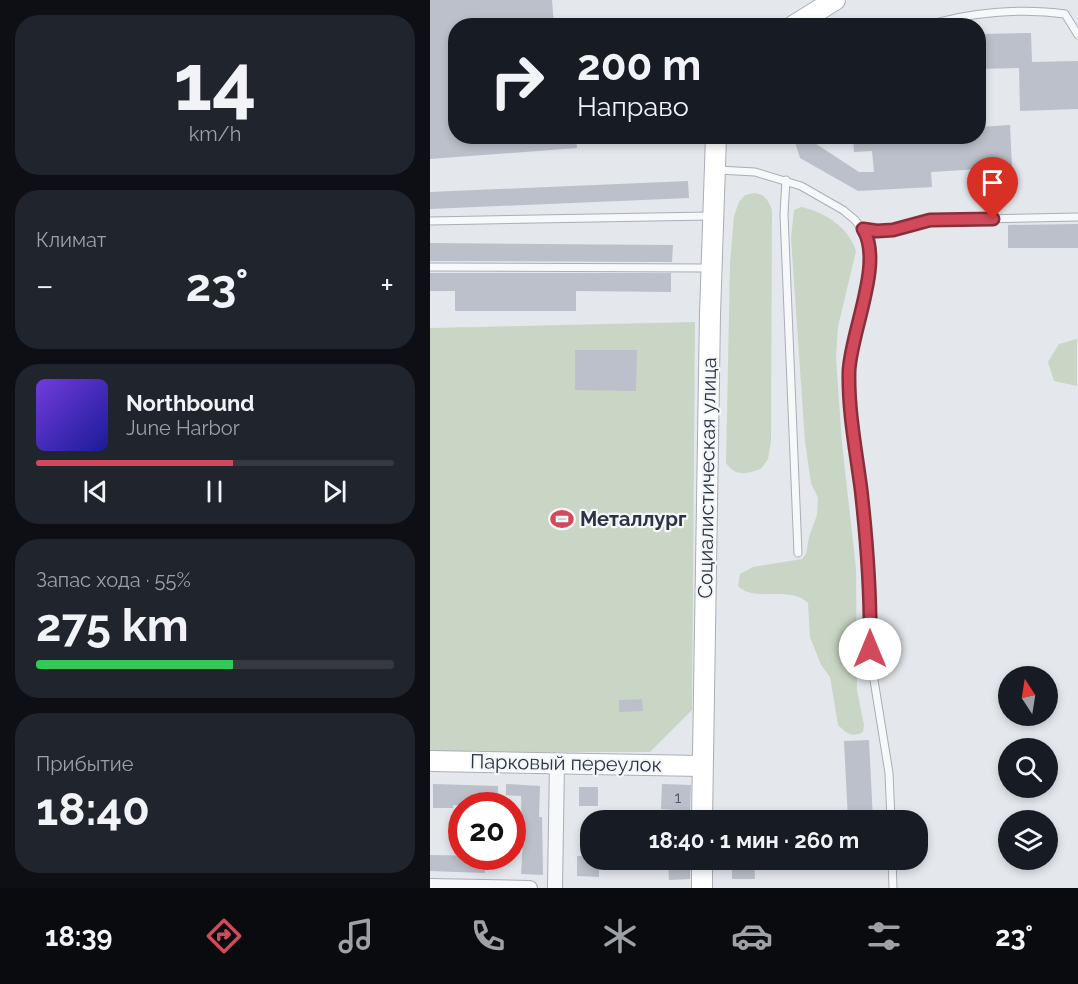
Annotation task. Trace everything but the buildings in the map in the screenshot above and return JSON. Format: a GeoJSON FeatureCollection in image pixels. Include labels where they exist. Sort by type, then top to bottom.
{"type":"FeatureCollection","features":[{"type":"Feature","properties":{"kind":"street"},"geometry":{"type":"LineString","coordinates":[[806,18],[835,0]]}},
{"type":"Feature","properties":{"kind":"street","name":"Социалистическая улица"},"geometry":{"type":"LineString","coordinates":[[702,810],[716,144]]}},
{"type":"Feature","properties":{"kind":"street","name":"Парковый переулок"},"geometry":{"type":"LineString","coordinates":[[430,761],[702,766]]}},
{"type":"Feature","properties":{"kind":"street"},"geometry":{"type":"LineString","coordinates":[[555,888],[557,763]]}},
{"type":"Feature","properties":{"kind":"street"},"geometry":{"type":"LineString","coordinates":[[702,870],[702,888]]}},
{"type":"Feature","properties":{"kind":"street"},"geometry":{"type":"LineString","coordinates":[[430,886],[530,888]]}},
{"type":"Feature","properties":{"kind":"lane"},"geometry":{"type":"LineString","coordinates":[[959,18],[1046,11],[1065,14],[1078,35]]}},
{"type":"Feature","properties":{"kind":"lane"},"geometry":{"type":"LineString","coordinates":[[714,170],[756,172],[801,186],[843,210],[868,237],[871,254],[868,278],[854,337],[849,371],[864,511],[870,649],[889,773],[891,810]]}},
{"type":"Feature","properties":{"kind":"lane"},"geometry":{"type":"LineString","coordinates":[[786,180],[784,214],[798,553]]}},
{"type":"Feature","properties":{"kind":"lane"},"geometry":{"type":"LineString","coordinates":[[430,221],[713,216]]}},
{"type":"Feature","properties":{"kind":"lane"},"geometry":{"type":"LineString","coordinates":[[863,229],[893,230],[930,220],[1078,217]]}},
{"type":"Feature","properties":{"kind":"lane"},"geometry":{"type":"LineString","coordinates":[[430,267],[708,268]]}},
{"type":"Feature","properties":{"kind":"lane"},"geometry":{"type":"LineString","coordinates":[[892,870],[893,888]]}},
{"type":"Feature","properties":{"kind":"green space"},"geometry":{"type":"Polygon","coordinates":[[[754,193],[766,198],[772,210],[771,441],[768,459],[761,469],[742,473],[733,471],[726,463],[730,263],[734,216],[739,202],[745,195],[754,193]]]}},
{"type":"Feature","properties":{"kind":"green space"},"geometry":{"type":"Polygon","coordinates":[[[801,207],[827,217],[842,228],[853,242],[856,251],[838,327],[836,358],[842,444],[856,568],[857,690],[864,725],[863,732],[856,735],[852,735],[838,725],[830,677],[821,665],[810,637],[808,603],[791,595],[753,593],[738,586],[740,574],[753,567],[802,559],[806,554],[817,515],[818,498],[811,483],[805,442],[791,238],[794,210],[801,207]]]}},
{"type":"Feature","properties":{"kind":"green space","name":"Металлург"},"geometry":{"type":"Polygon","coordinates":[[[695,322],[692,710],[650,752],[430,752],[430,328],[695,322]]]}},
{"type":"Feature","properties":{"kind":"green space"},"geometry":{"type":"Polygon","coordinates":[[[1077,339],[1077,386],[1054,381],[1048,362],[1059,344],[1077,339]]]}},
{"type":"Feature","properties":{"kind":"place","name":"Металлург"},"geometry":{"type":"Point","coordinates":[562,519]}},
{"type":"Feature","properties":{"kind":"route"},"geometry":{"type":"LineString","coordinates":[[870,649],[864,511],[851,410],[849,371],[871,254],[868,237],[863,229],[893,230],[930,220],[993,219]]}}]}
